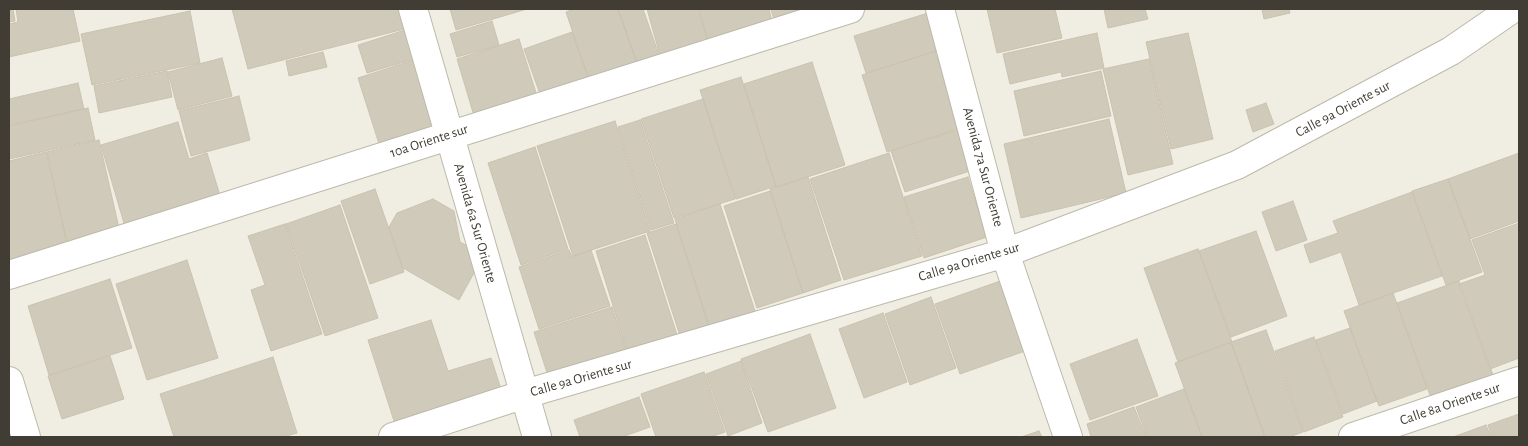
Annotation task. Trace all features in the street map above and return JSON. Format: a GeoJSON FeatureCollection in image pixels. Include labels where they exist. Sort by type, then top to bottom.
{"type":"FeatureCollection","features":[{"type":"Feature","properties":{"kind":"street","name":"Avenida 6a Sur Oriente"},"geometry":{"type":"LineString","coordinates":[[413,9],[537,437]]}},
{"type":"Feature","properties":{"kind":"street","name":"10a Oriente sur"},"geometry":{"type":"LineString","coordinates":[[9,275],[850,9]]}},
{"type":"Feature","properties":{"kind":"street","name":"Avenida 7a Sur Oriente"},"geometry":{"type":"LineString","coordinates":[[940,9],[1005,253],[1068,437]]}},
{"type":"Feature","properties":{"kind":"street","name":"Calle 9a Oriente sur"},"geometry":{"type":"LineString","coordinates":[[393,437],[525,394],[1005,253],[1237,165],[1451,51],[1512,9]]}},
{"type":"Feature","properties":{"kind":"street"},"geometry":{"type":"LineString","coordinates":[[9,381],[26,437]]}},
{"type":"Feature","properties":{"kind":"street","name":"Calle 8a Oriente sur"},"geometry":{"type":"LineString","coordinates":[[1353,437],[1519,381]]}},
{"type":"Feature","properties":{"kind":"building"},"geometry":{"type":"Polygon","coordinates":[[[9,9],[13,9],[15,21],[9,22],[9,9]]]}},
{"type":"Feature","properties":{"kind":"building"},"geometry":{"type":"Polygon","coordinates":[[[16,9],[73,9],[80,41],[9,57],[9,24],[18,22],[16,9]]]}},
{"type":"Feature","properties":{"kind":"building"},"geometry":{"type":"Polygon","coordinates":[[[232,9],[399,9],[404,29],[248,69],[232,9]]]}},
{"type":"Feature","properties":{"kind":"building"},"geometry":{"type":"Polygon","coordinates":[[[450,9],[527,9],[456,30],[450,9]]]}},
{"type":"Feature","properties":{"kind":"building"},"geometry":{"type":"Polygon","coordinates":[[[574,9],[618,9],[639,69],[591,86],[566,12],[574,9]]]}},
{"type":"Feature","properties":{"kind":"building"},"geometry":{"type":"Polygon","coordinates":[[[618,9],[643,9],[660,58],[638,66],[618,9]]]}},
{"type":"Feature","properties":{"kind":"building"},"geometry":{"type":"Polygon","coordinates":[[[647,9],[698,9],[709,45],[661,59],[647,9]]]}},
{"type":"Feature","properties":{"kind":"building"},"geometry":{"type":"Polygon","coordinates":[[[699,9],[769,9],[773,26],[709,44],[699,9]]]}},
{"type":"Feature","properties":{"kind":"building"},"geometry":{"type":"Polygon","coordinates":[[[771,9],[810,9],[776,27],[771,9]]]}},
{"type":"Feature","properties":{"kind":"building"},"geometry":{"type":"Polygon","coordinates":[[[987,9],[1055,9],[1062,38],[997,53],[987,9]]]}},
{"type":"Feature","properties":{"kind":"building"},"geometry":{"type":"Polygon","coordinates":[[[1104,9],[1145,9],[1148,19],[1108,28],[1104,9]]]}},
{"type":"Feature","properties":{"kind":"building"},"geometry":{"type":"Polygon","coordinates":[[[1262,9],[1289,9],[1290,13],[1264,19],[1262,9]]]}},
{"type":"Feature","properties":{"kind":"building"},"geometry":{"type":"Polygon","coordinates":[[[190,11],[200,63],[92,85],[81,34],[190,11]]]}},
{"type":"Feature","properties":{"kind":"building"},"geometry":{"type":"Polygon","coordinates":[[[928,13],[940,50],[866,73],[854,36],[928,13]]]}},
{"type":"Feature","properties":{"kind":"building"},"geometry":{"type":"Polygon","coordinates":[[[492,21],[499,45],[457,57],[450,34],[492,21]]]}},
{"type":"Feature","properties":{"kind":"building"},"geometry":{"type":"Polygon","coordinates":[[[405,30],[414,59],[367,73],[358,45],[405,30]]]}},
{"type":"Feature","properties":{"kind":"building"},"geometry":{"type":"Polygon","coordinates":[[[572,32],[589,80],[541,97],[524,49],[572,32]]]}},
{"type":"Feature","properties":{"kind":"building"},"geometry":{"type":"Polygon","coordinates":[[[1097,33],[1104,68],[1062,77],[1061,72],[1010,84],[1003,54],[1097,33]]]}},
{"type":"Feature","properties":{"kind":"building"},"geometry":{"type":"Polygon","coordinates":[[[1188,33],[1213,139],[1171,149],[1146,42],[1188,33]]]}},
{"type":"Feature","properties":{"kind":"building"},"geometry":{"type":"Polygon","coordinates":[[[519,39],[538,99],[475,119],[457,59],[519,39]]]}},
{"type":"Feature","properties":{"kind":"building"},"geometry":{"type":"Polygon","coordinates":[[[935,51],[960,128],[887,152],[862,75],[935,51]]]}},
{"type":"Feature","properties":{"kind":"building"},"geometry":{"type":"Polygon","coordinates":[[[323,52],[327,67],[289,76],[286,61],[323,52]]]}},
{"type":"Feature","properties":{"kind":"building"},"geometry":{"type":"Polygon","coordinates":[[[222,58],[232,96],[178,110],[168,72],[222,58]]]}},
{"type":"Feature","properties":{"kind":"building"},"geometry":{"type":"Polygon","coordinates":[[[1149,59],[1173,164],[1128,175],[1103,69],[1149,59]]]}},
{"type":"Feature","properties":{"kind":"building"},"geometry":{"type":"Polygon","coordinates":[[[414,60],[436,130],[380,147],[358,78],[414,60]]]}},
{"type":"Feature","properties":{"kind":"building"},"geometry":{"type":"Polygon","coordinates":[[[812,62],[845,165],[776,187],[744,84],[812,62]]]}},
{"type":"Feature","properties":{"kind":"building"},"geometry":{"type":"Polygon","coordinates":[[[167,71],[172,97],[99,113],[94,86],[167,71]]]}},
{"type":"Feature","properties":{"kind":"building"},"geometry":{"type":"Polygon","coordinates":[[[1101,71],[1111,116],[1024,136],[1014,91],[1101,71]]]}},
{"type":"Feature","properties":{"kind":"building"},"geometry":{"type":"Polygon","coordinates":[[[741,77],[776,186],[736,199],[700,90],[741,77]]]}},
{"type":"Feature","properties":{"kind":"building"},"geometry":{"type":"Polygon","coordinates":[[[78,83],[84,109],[9,125],[9,99],[78,83]]]}},
{"type":"Feature","properties":{"kind":"building"},"geometry":{"type":"Polygon","coordinates":[[[239,96],[250,140],[191,156],[179,111],[239,96]]]}},
{"type":"Feature","properties":{"kind":"building"},"geometry":{"type":"Polygon","coordinates":[[[703,99],[735,199],[674,218],[641,119],[703,99]]]}},
{"type":"Feature","properties":{"kind":"building"},"geometry":{"type":"Polygon","coordinates":[[[1266,103],[1274,124],[1253,132],[1246,110],[1266,103]]]}},
{"type":"Feature","properties":{"kind":"building"},"geometry":{"type":"Polygon","coordinates":[[[88,108],[95,140],[9,159],[9,126],[88,108]]]}},
{"type":"Feature","properties":{"kind":"building"},"geometry":{"type":"Polygon","coordinates":[[[1109,119],[1126,193],[1021,218],[1004,144],[1109,119]]]}},
{"type":"Feature","properties":{"kind":"building"},"geometry":{"type":"Polygon","coordinates":[[[640,120],[674,223],[651,230],[618,127],[640,120]]]}},
{"type":"Feature","properties":{"kind":"building"},"geometry":{"type":"Polygon","coordinates":[[[615,121],[650,231],[573,256],[537,146],[615,121]]]}},
{"type":"Feature","properties":{"kind":"building"},"geometry":{"type":"Polygon","coordinates":[[[178,122],[189,159],[207,153],[222,202],[126,230],[101,145],[178,122]]]}},
{"type":"Feature","properties":{"kind":"building"},"geometry":{"type":"Polygon","coordinates":[[[957,130],[970,171],[905,192],[891,151],[957,130]]]}},
{"type":"Feature","properties":{"kind":"building"},"geometry":{"type":"Polygon","coordinates":[[[99,140],[121,237],[68,248],[47,152],[99,140]]]}},
{"type":"Feature","properties":{"kind":"building"},"geometry":{"type":"Polygon","coordinates":[[[535,147],[568,249],[521,265],[488,163],[535,147]]]}},
{"type":"Feature","properties":{"kind":"building"},"geometry":{"type":"Polygon","coordinates":[[[46,152],[68,247],[9,261],[9,161],[46,152]]]}},
{"type":"Feature","properties":{"kind":"building"},"geometry":{"type":"Polygon","coordinates":[[[889,153],[922,256],[844,280],[810,179],[889,153]]]}},
{"type":"Feature","properties":{"kind":"building"},"geometry":{"type":"Polygon","coordinates":[[[1519,153],[1519,221],[1470,239],[1448,179],[1519,153]]]}},
{"type":"Feature","properties":{"kind":"building"},"geometry":{"type":"Polygon","coordinates":[[[808,177],[841,280],[803,293],[770,189],[808,177]]]}},
{"type":"Feature","properties":{"kind":"building"},"geometry":{"type":"Polygon","coordinates":[[[968,177],[987,237],[924,258],[904,197],[968,177]]]}},
{"type":"Feature","properties":{"kind":"building"},"geometry":{"type":"Polygon","coordinates":[[[1448,179],[1482,272],[1446,285],[1412,191],[1448,179]]]}},
{"type":"Feature","properties":{"kind":"building"},"geometry":{"type":"Polygon","coordinates":[[[375,189],[404,272],[370,284],[341,201],[375,189]]]}},
{"type":"Feature","properties":{"kind":"building"},"geometry":{"type":"Polygon","coordinates":[[[770,191],[803,293],[757,308],[724,206],[770,191]]]}},
{"type":"Feature","properties":{"kind":"building"},"geometry":{"type":"Polygon","coordinates":[[[1412,192],[1442,276],[1359,305],[1341,252],[1310,263],[1304,245],[1338,233],[1333,221],[1412,192]]]}},
{"type":"Feature","properties":{"kind":"building"},"geometry":{"type":"Polygon","coordinates":[[[433,199],[454,211],[460,242],[484,255],[459,300],[403,268],[389,227],[397,213],[433,199]]]}},
{"type":"Feature","properties":{"kind":"building"},"geometry":{"type":"Polygon","coordinates":[[[1293,201],[1307,240],[1276,251],[1262,212],[1293,201]]]}},
{"type":"Feature","properties":{"kind":"building"},"geometry":{"type":"Polygon","coordinates":[[[720,204],[755,311],[709,326],[675,219],[720,204]]]}},
{"type":"Feature","properties":{"kind":"building"},"geometry":{"type":"Polygon","coordinates":[[[340,205],[378,318],[325,336],[286,224],[340,205]]]}},
{"type":"Feature","properties":{"kind":"building"},"geometry":{"type":"Polygon","coordinates":[[[1519,223],[1519,358],[1490,369],[1459,284],[1485,275],[1472,240],[1519,223]]]}},
{"type":"Feature","properties":{"kind":"building"},"geometry":{"type":"Polygon","coordinates":[[[285,224],[322,334],[271,351],[251,290],[265,285],[248,236],[285,224]]]}},
{"type":"Feature","properties":{"kind":"building"},"geometry":{"type":"Polygon","coordinates":[[[676,224],[710,330],[681,339],[647,233],[676,224]]]}},
{"type":"Feature","properties":{"kind":"building"},"geometry":{"type":"Polygon","coordinates":[[[1256,231],[1287,316],[1231,337],[1199,251],[1256,231]]]}},
{"type":"Feature","properties":{"kind":"building"},"geometry":{"type":"Polygon","coordinates":[[[645,235],[678,338],[628,354],[596,251],[645,235]]]}},
{"type":"Feature","properties":{"kind":"building"},"geometry":{"type":"Polygon","coordinates":[[[1198,249],[1232,342],[1178,362],[1144,268],[1198,249]]]}},
{"type":"Feature","properties":{"kind":"building"},"geometry":{"type":"Polygon","coordinates":[[[569,250],[572,257],[591,250],[610,306],[539,329],[519,267],[569,250]]]}},
{"type":"Feature","properties":{"kind":"building"},"geometry":{"type":"Polygon","coordinates":[[[187,260],[218,358],[147,380],[116,284],[187,260]]]}},
{"type":"Feature","properties":{"kind":"building"},"geometry":{"type":"Polygon","coordinates":[[[110,279],[132,348],[49,375],[28,306],[110,279]]]}},
{"type":"Feature","properties":{"kind":"building"},"geometry":{"type":"Polygon","coordinates":[[[1003,280],[1028,350],[960,374],[935,304],[1003,280]]]}},
{"type":"Feature","properties":{"kind":"building"},"geometry":{"type":"Polygon","coordinates":[[[1459,281],[1493,375],[1431,398],[1397,303],[1459,281]]]}},
{"type":"Feature","properties":{"kind":"building"},"geometry":{"type":"Polygon","coordinates":[[[1393,293],[1427,389],[1379,406],[1344,311],[1393,293]]]}},
{"type":"Feature","properties":{"kind":"building"},"geometry":{"type":"Polygon","coordinates":[[[931,297],[956,368],[910,385],[885,314],[931,297]]]}},
{"type":"Feature","properties":{"kind":"building"},"geometry":{"type":"Polygon","coordinates":[[[612,307],[627,354],[549,379],[534,332],[612,307]]]}},
{"type":"Feature","properties":{"kind":"building"},"geometry":{"type":"Polygon","coordinates":[[[883,313],[907,382],[864,398],[839,329],[883,313]]]}},
{"type":"Feature","properties":{"kind":"building"},"geometry":{"type":"Polygon","coordinates":[[[431,320],[448,371],[491,358],[501,389],[395,424],[368,340],[431,320]]]}},
{"type":"Feature","properties":{"kind":"building"},"geometry":{"type":"Polygon","coordinates":[[[1350,328],[1377,401],[1343,414],[1316,340],[1350,328]]]}},
{"type":"Feature","properties":{"kind":"building"},"geometry":{"type":"Polygon","coordinates":[[[1266,330],[1303,432],[1289,437],[1265,437],[1231,342],[1266,330]]]}},
{"type":"Feature","properties":{"kind":"building"},"geometry":{"type":"Polygon","coordinates":[[[810,334],[836,408],[768,432],[741,359],[810,334]]]}},
{"type":"Feature","properties":{"kind":"building"},"geometry":{"type":"Polygon","coordinates":[[[1314,337],[1343,417],[1304,432],[1275,351],[1314,337]]]}},
{"type":"Feature","properties":{"kind":"building"},"geometry":{"type":"Polygon","coordinates":[[[1137,339],[1158,396],[1090,420],[1070,364],[1137,339]]]}},
{"type":"Feature","properties":{"kind":"building"},"geometry":{"type":"Polygon","coordinates":[[[1231,342],[1265,437],[1202,437],[1175,363],[1231,342]]]}},
{"type":"Feature","properties":{"kind":"building"},"geometry":{"type":"Polygon","coordinates":[[[110,356],[124,399],[62,419],[48,376],[110,356]]]}},
{"type":"Feature","properties":{"kind":"building"},"geometry":{"type":"Polygon","coordinates":[[[273,357],[297,433],[283,437],[174,437],[160,394],[273,357]]]}},
{"type":"Feature","properties":{"kind":"building"},"geometry":{"type":"Polygon","coordinates":[[[741,361],[762,423],[728,436],[706,374],[741,361]]]}},
{"type":"Feature","properties":{"kind":"building"},"geometry":{"type":"Polygon","coordinates":[[[704,372],[725,432],[710,437],[656,437],[641,394],[704,372]]]}},
{"type":"Feature","properties":{"kind":"building"},"geometry":{"type":"Polygon","coordinates":[[[1184,389],[1202,437],[1147,437],[1136,407],[1184,389]]]}},
{"type":"Feature","properties":{"kind":"building"},"geometry":{"type":"Polygon","coordinates":[[[639,397],[650,427],[622,437],[580,437],[574,420],[639,397]]]}},
{"type":"Feature","properties":{"kind":"building"},"geometry":{"type":"Polygon","coordinates":[[[1134,407],[1146,437],[1091,437],[1087,424],[1134,407]]]}},
{"type":"Feature","properties":{"kind":"building"},"geometry":{"type":"Polygon","coordinates":[[[1519,414],[1519,437],[1492,437],[1488,425],[1519,414]]]}},
{"type":"Feature","properties":{"kind":"building"},"geometry":{"type":"Polygon","coordinates":[[[1486,425],[1491,437],[1453,437],[1486,425]]]}},
{"type":"Feature","properties":{"kind":"building"},"geometry":{"type":"Polygon","coordinates":[[[1039,431],[1042,437],[1021,437],[1039,431]]]}}]}
